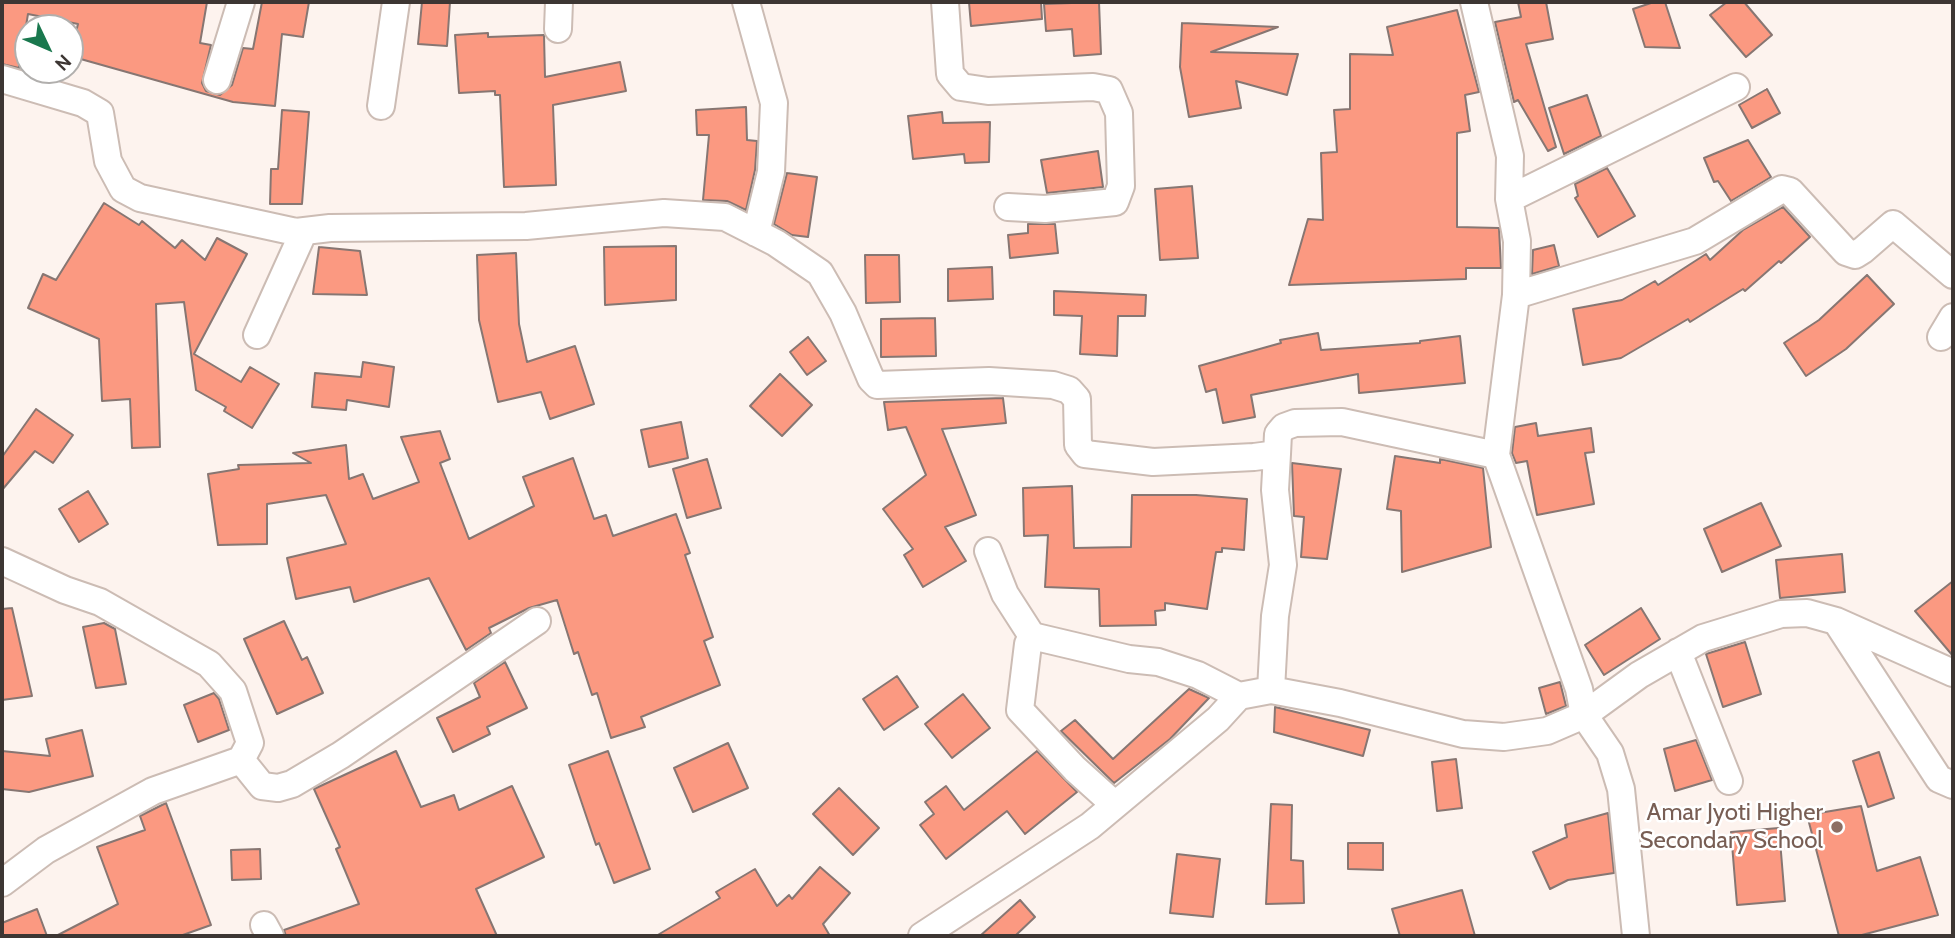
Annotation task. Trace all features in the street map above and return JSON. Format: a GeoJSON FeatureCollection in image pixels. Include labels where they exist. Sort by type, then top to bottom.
{"type":"FeatureCollection","features":[{"type":"Feature","properties":{"kind":"street"},"geometry":{"type":"LineString","coordinates":[[217,80],[240,2]]}},
{"type":"Feature","properties":{"kind":"street"},"geometry":{"type":"LineString","coordinates":[[381,106],[396,2]]}},
{"type":"Feature","properties":{"kind":"street"},"geometry":{"type":"LineString","coordinates":[[558,2],[558,29]]}},
{"type":"Feature","properties":{"kind":"street"},"geometry":{"type":"LineString","coordinates":[[746,2],[774,103],[771,172],[757,233]]}},
{"type":"Feature","properties":{"kind":"street"},"geometry":{"type":"LineString","coordinates":[[945,2],[950,74],[961,87],[988,92],[1093,88],[1109,90],[1119,113],[1121,186],[1115,202],[1045,209],[1008,208]]}},
{"type":"Feature","properties":{"kind":"street"},"geometry":{"type":"LineString","coordinates":[[1474,2],[1510,156],[1509,199],[1517,241],[1516,295],[1496,455],[1579,689],[1584,715],[1610,753],[1621,789],[1633,887],[1633,936]]}},
{"type":"Feature","properties":{"kind":"street"},"geometry":{"type":"LineString","coordinates":[[2,79],[83,103],[100,113],[108,161],[123,189],[140,198],[296,232],[344,227],[526,226],[664,213],[725,217],[757,233],[820,273],[843,313],[871,379],[877,385],[989,381],[1069,390],[1077,399],[1078,445],[1085,454],[1153,462],[1277,454]]}},
{"type":"Feature","properties":{"kind":"street"},"geometry":{"type":"LineString","coordinates":[[1509,199],[1736,87]]}},
{"type":"Feature","properties":{"kind":"street"},"geometry":{"type":"LineString","coordinates":[[1516,295],[1695,241],[1782,189],[1790,191],[1846,252],[1855,255],[1893,224],[1953,275]]}},
{"type":"Feature","properties":{"kind":"street"},"geometry":{"type":"LineString","coordinates":[[257,335],[304,231]]}},
{"type":"Feature","properties":{"kind":"street"},"geometry":{"type":"LineString","coordinates":[[1271,690],[1275,617],[1283,565],[1275,490],[1278,434],[1284,426],[1295,423],[1342,422],[1496,455]]}},
{"type":"Feature","properties":{"kind":"street"},"geometry":{"type":"LineString","coordinates":[[988,551],[1005,594],[1032,636],[1129,659],[1158,662],[1198,676],[1239,696],[1271,690],[1340,702],[1464,734],[1504,737],[1547,731],[1584,715],[1639,675],[1703,638],[1781,614],[1807,613],[1836,621],[1953,673]]}},
{"type":"Feature","properties":{"kind":"street"},"geometry":{"type":"LineString","coordinates":[[2,561],[100,602],[209,664],[233,691],[250,743],[241,760],[153,791],[46,850],[2,883]]}},
{"type":"Feature","properties":{"kind":"street"},"geometry":{"type":"LineString","coordinates":[[241,760],[262,786],[278,788],[292,784],[341,755],[537,621]]}},
{"type":"Feature","properties":{"kind":"street"},"geometry":{"type":"LineString","coordinates":[[1836,621],[1939,779],[1953,785]]}},
{"type":"Feature","properties":{"kind":"street"},"geometry":{"type":"LineString","coordinates":[[1032,636],[1028,644],[1020,710],[1075,769],[1115,805]]}},
{"type":"Feature","properties":{"kind":"street"},"geometry":{"type":"LineString","coordinates":[[1678,652],[1729,781]]}},
{"type":"Feature","properties":{"kind":"street"},"geometry":{"type":"LineString","coordinates":[[922,936],[1068,841],[1218,719],[1239,696]]}},
{"type":"Feature","properties":{"kind":"building"},"geometry":{"type":"Polygon","coordinates":[[[2,2],[207,2],[200,43],[211,45],[202,83],[206,91],[220,95],[232,85],[243,48],[253,49],[262,2],[309,2],[303,37],[282,34],[275,106],[233,102],[84,60],[84,14],[14,14],[14,67],[2,64],[2,2]]]}},
{"type":"Feature","properties":{"kind":"building"},"geometry":{"type":"Polygon","coordinates":[[[422,2],[450,2],[447,46],[418,44],[422,2]]]}},
{"type":"Feature","properties":{"kind":"building"},"geometry":{"type":"Polygon","coordinates":[[[969,2],[1041,2],[1042,19],[971,26],[969,2]]]}},
{"type":"Feature","properties":{"kind":"building"},"geometry":{"type":"Polygon","coordinates":[[[1099,2],[1101,54],[1074,56],[1072,29],[1046,31],[1044,4],[1099,2]]]}},
{"type":"Feature","properties":{"kind":"building"},"geometry":{"type":"Polygon","coordinates":[[[1518,2],[1546,2],[1553,39],[1526,44],[1556,147],[1548,151],[1518,100],[1514,102],[1495,22],[1521,17],[1518,2]]]}},
{"type":"Feature","properties":{"kind":"building"},"geometry":{"type":"Polygon","coordinates":[[[1654,2],[1665,2],[1680,48],[1645,47],[1633,9],[1654,2]]]}},
{"type":"Feature","properties":{"kind":"building"},"geometry":{"type":"Polygon","coordinates":[[[1727,2],[1744,2],[1772,35],[1746,57],[1710,15],[1727,2]]]}},
{"type":"Feature","properties":{"kind":"building"},"geometry":{"type":"Polygon","coordinates":[[[1457,10],[1479,92],[1465,95],[1470,131],[1457,133],[1457,227],[1499,228],[1501,268],[1466,268],[1466,279],[1289,285],[1308,219],[1323,220],[1321,153],[1337,152],[1334,110],[1350,109],[1350,54],[1393,55],[1387,27],[1457,10]]]}},
{"type":"Feature","properties":{"kind":"building"},"geometry":{"type":"Polygon","coordinates":[[[1182,23],[1278,27],[1211,52],[1298,54],[1287,95],[1236,81],[1241,108],[1189,117],[1180,67],[1182,23]]]}},
{"type":"Feature","properties":{"kind":"building"},"geometry":{"type":"Polygon","coordinates":[[[488,33],[488,37],[544,35],[545,77],[620,62],[626,91],[553,105],[556,185],[504,187],[500,95],[495,95],[495,91],[459,93],[455,35],[488,33]]]}},
{"type":"Feature","properties":{"kind":"building"},"geometry":{"type":"Polygon","coordinates":[[[1767,89],[1780,113],[1752,128],[1739,105],[1767,89]]]}},
{"type":"Feature","properties":{"kind":"building"},"geometry":{"type":"Polygon","coordinates":[[[1587,95],[1601,136],[1564,154],[1549,108],[1587,95]]]}},
{"type":"Feature","properties":{"kind":"building"},"geometry":{"type":"Polygon","coordinates":[[[746,107],[747,140],[757,141],[755,170],[746,210],[727,201],[703,200],[709,135],[697,135],[696,110],[746,107]]]}},
{"type":"Feature","properties":{"kind":"building"},"geometry":{"type":"Polygon","coordinates":[[[282,110],[309,112],[302,204],[270,204],[271,169],[278,169],[282,110]]]}},
{"type":"Feature","properties":{"kind":"building"},"geometry":{"type":"Polygon","coordinates":[[[942,112],[943,123],[990,122],[989,162],[965,163],[964,154],[913,159],[908,116],[942,112]]]}},
{"type":"Feature","properties":{"kind":"building"},"geometry":{"type":"Polygon","coordinates":[[[1748,140],[1771,177],[1731,201],[1718,181],[1714,182],[1704,158],[1748,140]]]}},
{"type":"Feature","properties":{"kind":"building"},"geometry":{"type":"Polygon","coordinates":[[[1098,151],[1103,187],[1047,193],[1041,160],[1098,151]]]}},
{"type":"Feature","properties":{"kind":"building"},"geometry":{"type":"Polygon","coordinates":[[[1607,168],[1635,216],[1598,237],[1575,198],[1578,196],[1575,184],[1607,168]]]}},
{"type":"Feature","properties":{"kind":"building"},"geometry":{"type":"Polygon","coordinates":[[[787,173],[817,177],[808,237],[792,235],[774,224],[787,173]]]}},
{"type":"Feature","properties":{"kind":"building"},"geometry":{"type":"Polygon","coordinates":[[[1192,186],[1198,258],[1160,260],[1155,189],[1192,186]]]}},
{"type":"Feature","properties":{"kind":"building"},"geometry":{"type":"Polygon","coordinates":[[[104,203],[139,225],[142,221],[175,248],[182,240],[205,260],[217,238],[247,254],[194,354],[241,382],[250,367],[279,384],[252,428],[224,411],[226,407],[196,390],[184,302],[156,304],[160,447],[132,448],[130,399],[102,401],[99,339],[28,308],[43,274],[56,280],[104,203]]]}},
{"type":"Feature","properties":{"kind":"building"},"geometry":{"type":"Polygon","coordinates":[[[1783,207],[1810,237],[1781,263],[1779,261],[1745,291],[1743,289],[1690,322],[1688,319],[1621,358],[1583,365],[1573,309],[1622,300],[1655,281],[1658,285],[1706,254],[1710,260],[1743,230],[1783,207]]]}},
{"type":"Feature","properties":{"kind":"building"},"geometry":{"type":"Polygon","coordinates":[[[1028,224],[1055,224],[1058,253],[1010,258],[1008,235],[1028,233],[1028,224]]]}},
{"type":"Feature","properties":{"kind":"building"},"geometry":{"type":"Polygon","coordinates":[[[1554,245],[1559,266],[1532,274],[1533,250],[1554,245]]]}},
{"type":"Feature","properties":{"kind":"building"},"geometry":{"type":"Polygon","coordinates":[[[676,246],[676,300],[605,305],[604,247],[676,246]]]}},
{"type":"Feature","properties":{"kind":"building"},"geometry":{"type":"Polygon","coordinates":[[[319,247],[360,251],[367,295],[313,294],[319,247]]]}},
{"type":"Feature","properties":{"kind":"building"},"geometry":{"type":"Polygon","coordinates":[[[516,253],[519,324],[527,362],[575,346],[594,404],[550,419],[541,392],[498,402],[479,320],[477,255],[516,253]]]}},
{"type":"Feature","properties":{"kind":"building"},"geometry":{"type":"Polygon","coordinates":[[[865,255],[899,255],[900,302],[866,303],[865,255]]]}},
{"type":"Feature","properties":{"kind":"building"},"geometry":{"type":"Polygon","coordinates":[[[992,267],[993,299],[948,301],[948,269],[992,267]]]}},
{"type":"Feature","properties":{"kind":"building"},"geometry":{"type":"Polygon","coordinates":[[[1867,275],[1894,304],[1846,349],[1806,376],[1784,343],[1819,320],[1867,275]]]}},
{"type":"Feature","properties":{"kind":"building"},"geometry":{"type":"Polygon","coordinates":[[[1054,291],[1146,295],[1145,316],[1118,316],[1117,356],[1080,354],[1082,316],[1054,315],[1054,291]]]}},
{"type":"Feature","properties":{"kind":"building"},"geometry":{"type":"Polygon","coordinates":[[[935,318],[936,356],[881,357],[881,319],[935,318]]]}},
{"type":"Feature","properties":{"kind":"building"},"geometry":{"type":"Polygon","coordinates":[[[1318,333],[1321,350],[1420,343],[1460,336],[1465,383],[1359,393],[1358,374],[1251,395],[1255,417],[1223,423],[1216,389],[1206,392],[1199,366],[1281,343],[1280,340],[1318,333]]]}},
{"type":"Feature","properties":{"kind":"building"},"geometry":{"type":"Polygon","coordinates":[[[808,337],[826,361],[807,375],[790,352],[808,337]]]}},
{"type":"Feature","properties":{"kind":"building"},"geometry":{"type":"Polygon","coordinates":[[[363,362],[394,367],[389,407],[347,400],[346,410],[312,407],[315,373],[361,377],[363,362]]]}},
{"type":"Feature","properties":{"kind":"building"},"geometry":{"type":"Polygon","coordinates":[[[780,374],[812,405],[782,436],[750,406],[780,374]]]}},
{"type":"Feature","properties":{"kind":"building"},"geometry":{"type":"Polygon","coordinates":[[[1003,398],[1006,423],[942,429],[976,515],[945,527],[966,561],[923,587],[904,555],[913,549],[883,509],[926,475],[906,427],[888,430],[884,402],[1003,398]]]}},
{"type":"Feature","properties":{"kind":"building"},"geometry":{"type":"Polygon","coordinates":[[[36,409],[73,435],[53,463],[35,451],[2,490],[2,457],[36,409]]]}},
{"type":"Feature","properties":{"kind":"building"},"geometry":{"type":"Polygon","coordinates":[[[681,422],[688,458],[649,467],[641,430],[681,422]]]}},
{"type":"Feature","properties":{"kind":"building"},"geometry":{"type":"Polygon","coordinates":[[[1536,423],[1538,436],[1591,428],[1594,452],[1585,453],[1594,504],[1537,515],[1527,461],[1516,463],[1512,453],[1515,427],[1536,423]]]}},
{"type":"Feature","properties":{"kind":"building"},"geometry":{"type":"Polygon","coordinates":[[[440,431],[450,459],[440,463],[469,539],[534,506],[523,477],[573,458],[594,519],[606,515],[613,536],[676,514],[690,553],[685,555],[713,637],[704,641],[720,685],[641,717],[645,727],[611,738],[597,693],[592,695],[578,652],[574,654],[557,600],[529,608],[489,628],[491,633],[466,650],[429,578],[354,602],[350,587],[296,599],[287,558],[346,544],[326,495],[267,504],[267,544],[218,545],[208,474],[239,469],[238,465],[311,463],[293,453],[346,445],[349,479],[363,474],[373,499],[419,482],[401,437],[440,431]]]}},
{"type":"Feature","properties":{"kind":"building"},"geometry":{"type":"Polygon","coordinates":[[[1395,456],[1440,463],[1440,459],[1483,468],[1491,547],[1402,572],[1401,511],[1387,509],[1395,456]]]}},
{"type":"Feature","properties":{"kind":"building"},"geometry":{"type":"Polygon","coordinates":[[[707,459],[721,508],[687,518],[673,469],[707,459]]]}},
{"type":"Feature","properties":{"kind":"building"},"geometry":{"type":"Polygon","coordinates":[[[1292,463],[1341,469],[1327,559],[1301,557],[1304,517],[1294,516],[1292,463]]]}},
{"type":"Feature","properties":{"kind":"building"},"geometry":{"type":"Polygon","coordinates":[[[1072,486],[1074,548],[1131,547],[1132,495],[1196,495],[1247,499],[1244,550],[1222,548],[1222,552],[1216,552],[1207,609],[1165,603],[1165,610],[1155,611],[1156,625],[1100,626],[1099,589],[1045,587],[1048,535],[1024,536],[1023,488],[1072,486]]]}},
{"type":"Feature","properties":{"kind":"building"},"geometry":{"type":"Polygon","coordinates":[[[88,491],[108,524],[79,542],[59,509],[88,491]]]}},
{"type":"Feature","properties":{"kind":"building"},"geometry":{"type":"Polygon","coordinates":[[[1761,503],[1781,546],[1722,572],[1704,529],[1761,503]]]}},
{"type":"Feature","properties":{"kind":"building"},"geometry":{"type":"Polygon","coordinates":[[[1842,554],[1845,592],[1780,598],[1776,560],[1842,554]]]}},
{"type":"Feature","properties":{"kind":"building"},"geometry":{"type":"Polygon","coordinates":[[[1953,581],[1953,656],[1915,611],[1953,581]]]}},
{"type":"Feature","properties":{"kind":"building"},"geometry":{"type":"Polygon","coordinates":[[[12,608],[32,696],[2,700],[2,609],[12,608]]]}},
{"type":"Feature","properties":{"kind":"building"},"geometry":{"type":"Polygon","coordinates":[[[1641,608],[1660,639],[1604,675],[1585,645],[1641,608]]]}},
{"type":"Feature","properties":{"kind":"building"},"geometry":{"type":"Polygon","coordinates":[[[284,621],[302,660],[307,657],[323,693],[277,714],[244,639],[284,621]]]}},
{"type":"Feature","properties":{"kind":"building"},"geometry":{"type":"Polygon","coordinates":[[[104,623],[115,629],[126,684],[96,688],[83,627],[104,623]]]}},
{"type":"Feature","properties":{"kind":"building"},"geometry":{"type":"Polygon","coordinates":[[[1745,642],[1761,694],[1723,707],[1706,654],[1745,642]]]}},
{"type":"Feature","properties":{"kind":"building"},"geometry":{"type":"Polygon","coordinates":[[[505,662],[527,708],[487,727],[490,734],[453,752],[437,718],[480,697],[474,683],[505,662]]]}},
{"type":"Feature","properties":{"kind":"building"},"geometry":{"type":"Polygon","coordinates":[[[897,676],[918,707],[884,730],[863,699],[897,676]]]}},
{"type":"Feature","properties":{"kind":"building"},"geometry":{"type":"Polygon","coordinates":[[[1560,682],[1566,706],[1546,714],[1539,688],[1560,682]]]}},
{"type":"Feature","properties":{"kind":"building"},"geometry":{"type":"Polygon","coordinates":[[[1189,689],[1209,698],[1170,739],[1114,783],[1061,731],[1075,720],[1113,759],[1189,689]]]}},
{"type":"Feature","properties":{"kind":"building"},"geometry":{"type":"Polygon","coordinates":[[[214,693],[219,699],[229,730],[198,742],[184,705],[214,693]]]}},
{"type":"Feature","properties":{"kind":"building"},"geometry":{"type":"Polygon","coordinates":[[[963,694],[990,728],[952,758],[925,724],[963,694]]]}},
{"type":"Feature","properties":{"kind":"building"},"geometry":{"type":"Polygon","coordinates":[[[1275,707],[1370,730],[1363,756],[1274,732],[1275,707]]]}},
{"type":"Feature","properties":{"kind":"building"},"geometry":{"type":"Polygon","coordinates":[[[82,730],[93,776],[29,792],[2,789],[2,751],[50,756],[46,739],[82,730]]]}},
{"type":"Feature","properties":{"kind":"building"},"geometry":{"type":"Polygon","coordinates":[[[1696,740],[1712,780],[1675,791],[1664,749],[1696,740]]]}},
{"type":"Feature","properties":{"kind":"building"},"geometry":{"type":"Polygon","coordinates":[[[728,743],[748,788],[693,812],[674,768],[728,743]]]}},
{"type":"Feature","properties":{"kind":"building"},"geometry":{"type":"Polygon","coordinates":[[[396,751],[421,807],[454,795],[459,810],[512,786],[544,857],[476,889],[497,936],[286,936],[284,930],[359,904],[336,849],[340,847],[314,789],[396,751]]]}},
{"type":"Feature","properties":{"kind":"building"},"geometry":{"type":"Polygon","coordinates":[[[608,751],[650,869],[614,883],[599,843],[596,845],[569,765],[608,751]]]}},
{"type":"Feature","properties":{"kind":"building"},"geometry":{"type":"Polygon","coordinates":[[[1037,751],[1077,792],[1025,834],[1007,811],[946,859],[920,825],[934,814],[925,802],[946,786],[964,810],[1037,751]]]}},
{"type":"Feature","properties":{"kind":"building"},"geometry":{"type":"Polygon","coordinates":[[[1879,752],[1894,798],[1868,807],[1853,761],[1879,752]]]}},
{"type":"Feature","properties":{"kind":"building"},"geometry":{"type":"Polygon","coordinates":[[[1456,759],[1462,808],[1437,811],[1432,762],[1456,759]]]}},
{"type":"Feature","properties":{"kind":"building"},"geometry":{"type":"Polygon","coordinates":[[[839,788],[879,828],[853,855],[813,814],[839,788]]]}},
{"type":"Feature","properties":{"kind":"building"},"geometry":{"type":"Polygon","coordinates":[[[166,803],[211,925],[180,936],[56,936],[118,904],[97,847],[145,830],[140,816],[166,803]]]}},
{"type":"Feature","properties":{"kind":"building"},"geometry":{"type":"Polygon","coordinates":[[[1271,804],[1292,805],[1291,860],[1303,861],[1304,903],[1266,904],[1271,804]]]}},
{"type":"Feature","properties":{"kind":"building"},"geometry":{"type":"Polygon","coordinates":[[[1861,806],[1877,871],[1920,857],[1938,915],[1858,936],[1839,936],[1807,815],[1861,806]]]}},
{"type":"Feature","properties":{"kind":"building"},"geometry":{"type":"Polygon","coordinates":[[[1608,813],[1614,873],[1568,880],[1550,889],[1533,852],[1567,837],[1565,825],[1608,813]]]}},
{"type":"Feature","properties":{"kind":"building"},"geometry":{"type":"Polygon","coordinates":[[[1779,828],[1785,901],[1737,905],[1731,832],[1779,828]]]}},
{"type":"Feature","properties":{"kind":"building"},"geometry":{"type":"Polygon","coordinates":[[[1348,843],[1383,843],[1383,870],[1348,869],[1348,843]]]}},
{"type":"Feature","properties":{"kind":"building"},"geometry":{"type":"Polygon","coordinates":[[[260,849],[261,879],[232,880],[231,850],[260,849]]]}},
{"type":"Feature","properties":{"kind":"building"},"geometry":{"type":"Polygon","coordinates":[[[1177,854],[1220,859],[1213,917],[1170,913],[1177,854]]]}},
{"type":"Feature","properties":{"kind":"building"},"geometry":{"type":"Polygon","coordinates":[[[820,867],[850,893],[823,924],[830,936],[656,936],[720,898],[716,892],[755,869],[777,906],[789,895],[792,899],[820,867]]]}},
{"type":"Feature","properties":{"kind":"building"},"geometry":{"type":"Polygon","coordinates":[[[1462,890],[1475,936],[1400,936],[1392,909],[1462,890]]]}},
{"type":"Feature","properties":{"kind":"building"},"geometry":{"type":"Polygon","coordinates":[[[1020,900],[1035,917],[1015,936],[980,936],[1020,900]]]}},
{"type":"Feature","properties":{"kind":"building"},"geometry":{"type":"Polygon","coordinates":[[[37,909],[47,936],[2,936],[2,923],[37,909]]]}},
{"type":"Feature","properties":{"kind":"place","name":"Amar Jyoti Higher Secondary School"},"geometry":{"type":"Point","coordinates":[1837,827]}}]}
